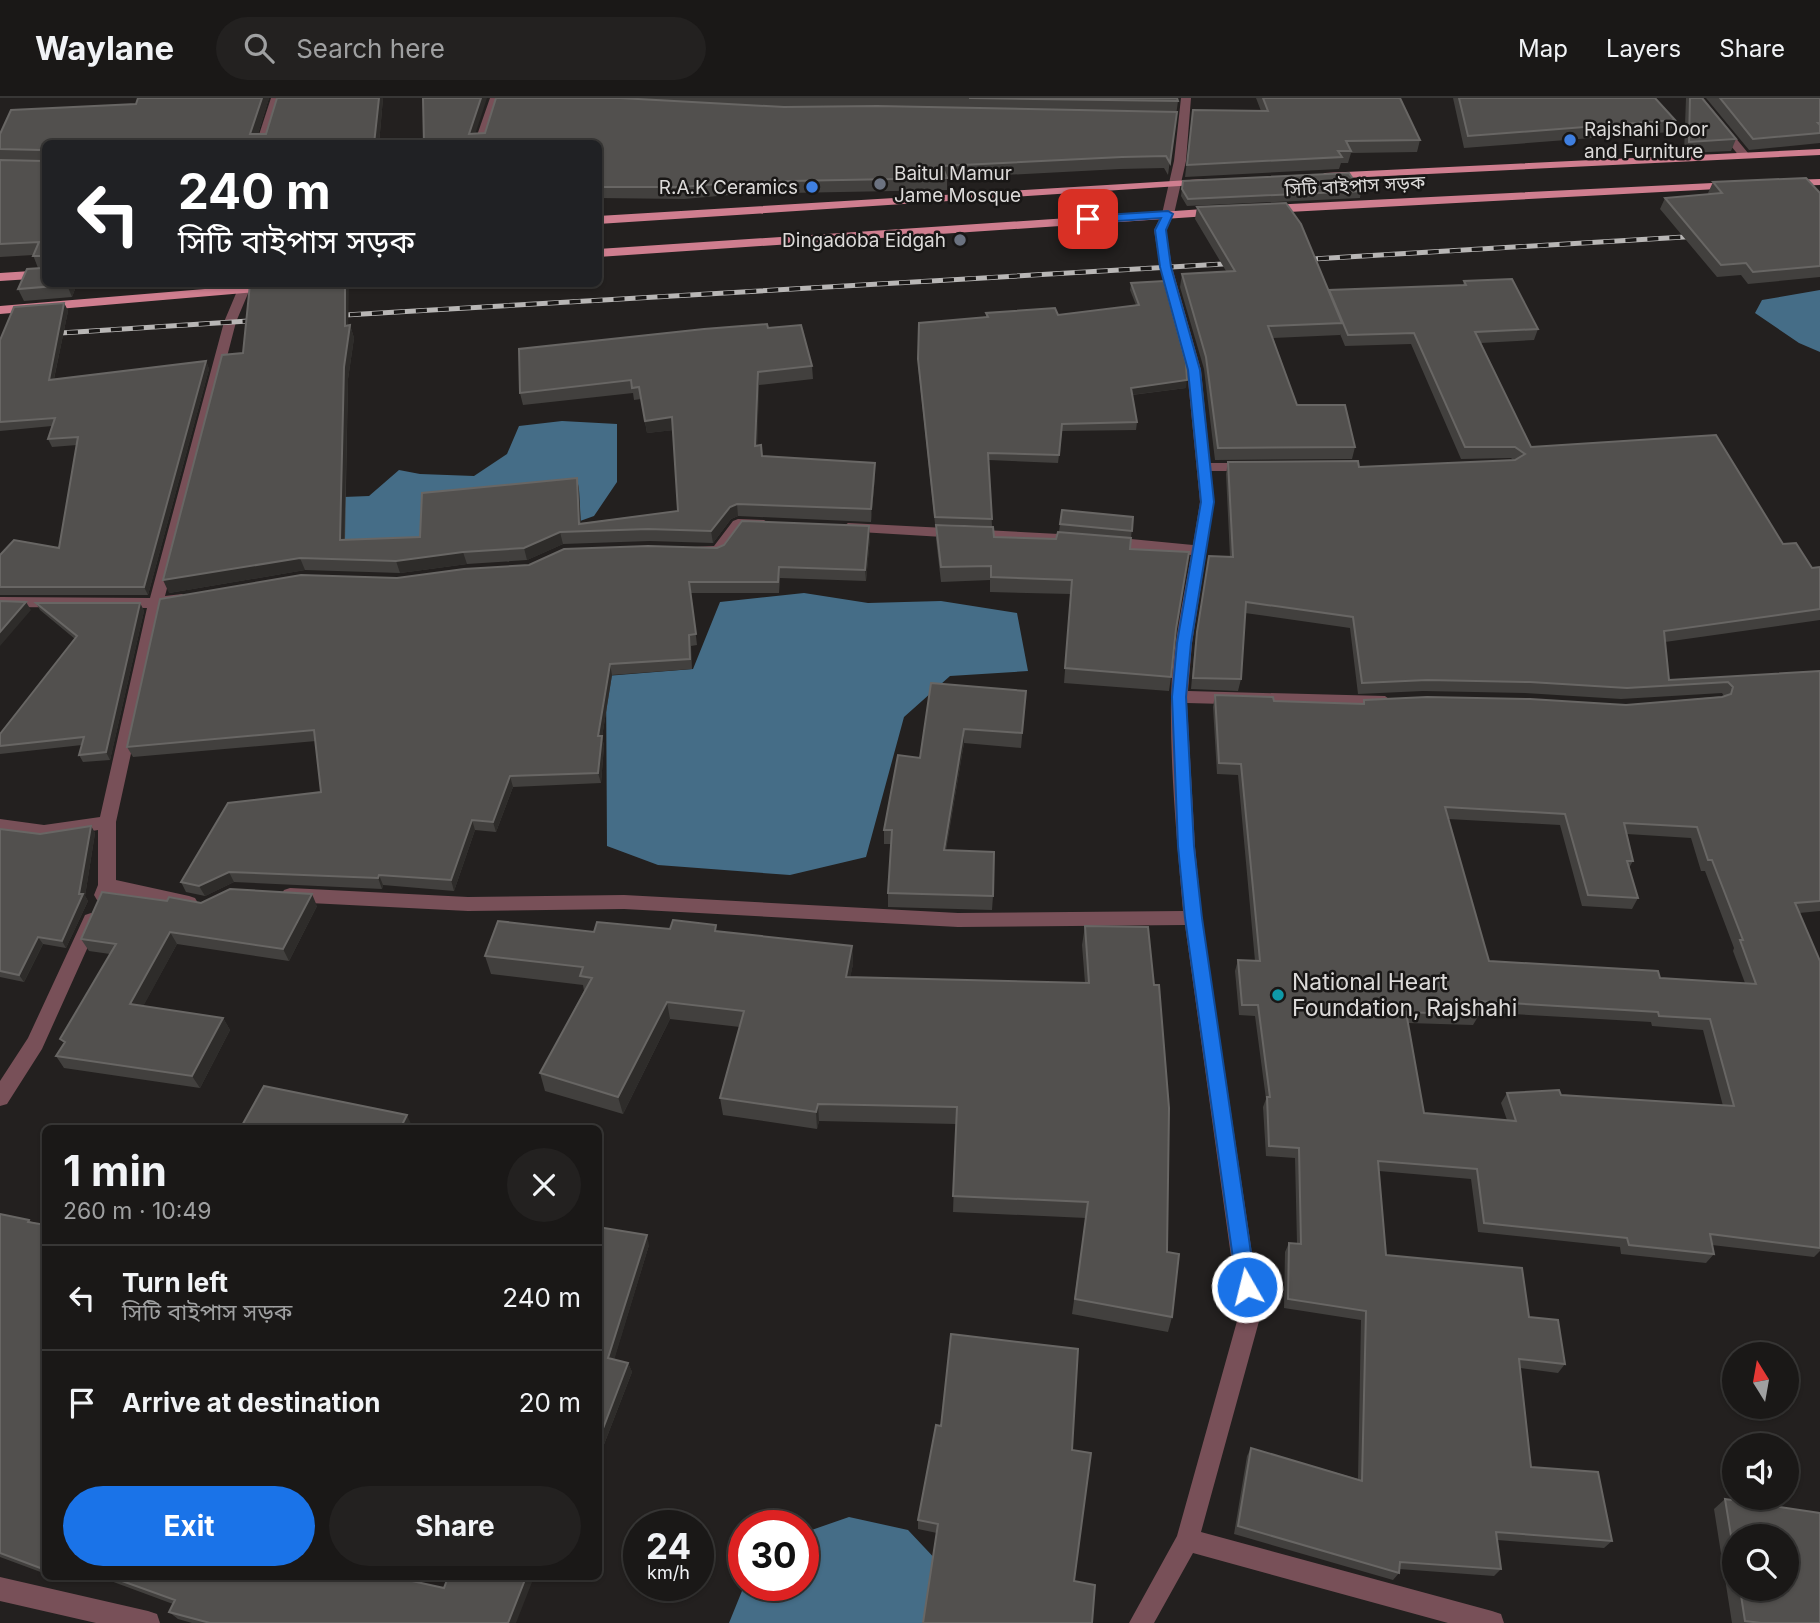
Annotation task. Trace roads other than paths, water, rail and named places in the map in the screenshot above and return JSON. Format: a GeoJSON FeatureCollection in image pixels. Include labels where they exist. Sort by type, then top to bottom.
{"type":"FeatureCollection","features":[{"type":"Feature","properties":{"kind":"main road"},"geometry":{"type":"LineString","coordinates":[[1314,176],[1820,152]]}},
{"type":"Feature","properties":{"kind":"main road"},"geometry":{"type":"LineString","coordinates":[[602,220],[1217,181]]}},
{"type":"Feature","properties":{"kind":"main road"},"geometry":{"type":"LineString","coordinates":[[1778,184],[1820,182]]}},
{"type":"Feature","properties":{"kind":"main road","name":"সিটি বাইপাস সড়ক"},"geometry":{"type":"LineString","coordinates":[[1251,210],[1751,185]]}},
{"type":"Feature","properties":{"kind":"main road"},"geometry":{"type":"LineString","coordinates":[[602,253],[1237,211]]}},
{"type":"Feature","properties":{"kind":"main road"},"geometry":{"type":"LineString","coordinates":[[0,278],[42,274]]}},
{"type":"Feature","properties":{"kind":"main road"},"geometry":{"type":"LineString","coordinates":[[0,310],[245,287]]}},
{"type":"Feature","properties":{"kind":"street"},"geometry":{"type":"LineString","coordinates":[[480,140],[495,98]]}},
{"type":"Feature","properties":{"kind":"street"},"geometry":{"type":"LineString","coordinates":[[1141,1623],[1187,1540],[1250,1314],[1193,918],[1186,846],[1179,697],[1184,643],[1208,502],[1194,370],[1166,267],[1160,230],[1168,214],[1175,183],[1178,118],[1186,98]]}},
{"type":"Feature","properties":{"kind":"street"},"geometry":{"type":"LineString","coordinates":[[1697,98],[1707,114],[1744,155]]}},
{"type":"Feature","properties":{"kind":"street"},"geometry":{"type":"LineString","coordinates":[[264,140],[280,100]]}},
{"type":"Feature","properties":{"kind":"street"},"geometry":{"type":"LineString","coordinates":[[0,1098],[35,1043],[107,886],[107,822],[156,603],[230,322],[245,287]]}},
{"type":"Feature","properties":{"kind":"street"},"geometry":{"type":"LineString","coordinates":[[1204,467],[1269,467]]}},
{"type":"Feature","properties":{"kind":"street"},"geometry":{"type":"LineString","coordinates":[[691,550],[718,551],[738,524],[777,525]]}},
{"type":"Feature","properties":{"kind":"street"},"geometry":{"type":"LineString","coordinates":[[828,527],[997,534],[1199,551]]}},
{"type":"Feature","properties":{"kind":"street"},"geometry":{"type":"LineString","coordinates":[[0,602],[156,603],[197,596]]}},
{"type":"Feature","properties":{"kind":"street"},"geometry":{"type":"LineString","coordinates":[[1179,697],[1398,702]]}},
{"type":"Feature","properties":{"kind":"street"},"geometry":{"type":"LineString","coordinates":[[0,826],[44,832],[107,822]]}},
{"type":"Feature","properties":{"kind":"street"},"geometry":{"type":"LineString","coordinates":[[107,886],[207,906]]}},
{"type":"Feature","properties":{"kind":"street"},"geometry":{"type":"LineString","coordinates":[[275,894],[468,904],[624,902],[958,920],[1193,918]]}},
{"type":"Feature","properties":{"kind":"street"},"geometry":{"type":"LineString","coordinates":[[1187,1540],[1492,1623]]}},
{"type":"Feature","properties":{"kind":"street"},"geometry":{"type":"LineString","coordinates":[[0,1588],[148,1623]]}},
{"type":"Feature","properties":{"kind":"water"},"geometry":{"type":"Polygon","coordinates":[[[1820,290],[1820,352],[1799,343],[1755,313],[1762,300],[1820,290]]]}},
{"type":"Feature","properties":{"kind":"water"},"geometry":{"type":"Polygon","coordinates":[[[562,421],[617,424],[617,482],[594,516],[527,540],[297,542],[318,498],[369,496],[399,470],[420,474],[474,476],[507,454],[519,426],[562,421]]]}},
{"type":"Feature","properties":{"kind":"water"},"geometry":{"type":"Polygon","coordinates":[[[804,593],[868,603],[941,601],[1017,613],[1028,671],[950,676],[904,717],[866,857],[790,875],[658,865],[607,846],[606,676],[693,669],[720,602],[804,593]]]}},
{"type":"Feature","properties":{"kind":"water"},"geometry":{"type":"Polygon","coordinates":[[[849,1517],[908,1530],[940,1564],[949,1623],[729,1623],[738,1601],[819,1601],[819,1527],[849,1517]]]}},
{"type":"Feature","properties":{"kind":"railway"},"geometry":{"type":"LineString","coordinates":[[1296,260],[1701,236]]}},
{"type":"Feature","properties":{"kind":"railway"},"geometry":{"type":"LineString","coordinates":[[328,316],[1240,263]]}},
{"type":"Feature","properties":{"kind":"railway"},"geometry":{"type":"LineString","coordinates":[[45,334],[265,320]]}},
{"type":"Feature","properties":{"kind":"place","name":"Rajshahi Door and Furniture"},"geometry":{"type":"Point","coordinates":[1570,140]}},
{"type":"Feature","properties":{"kind":"place","name":"Baitul Mamur Jame Mosque"},"geometry":{"type":"Point","coordinates":[880,184]}},
{"type":"Feature","properties":{"kind":"place","name":"R.A.K Ceramics"},"geometry":{"type":"Point","coordinates":[812,187]}},
{"type":"Feature","properties":{"kind":"place","name":"Dingadoba Eidgah"},"geometry":{"type":"Point","coordinates":[960,240]}},
{"type":"Feature","properties":{"kind":"place","name":"National Heart Foundation, Rajshahi"},"geometry":{"type":"Point","coordinates":[1278,995]}}]}
